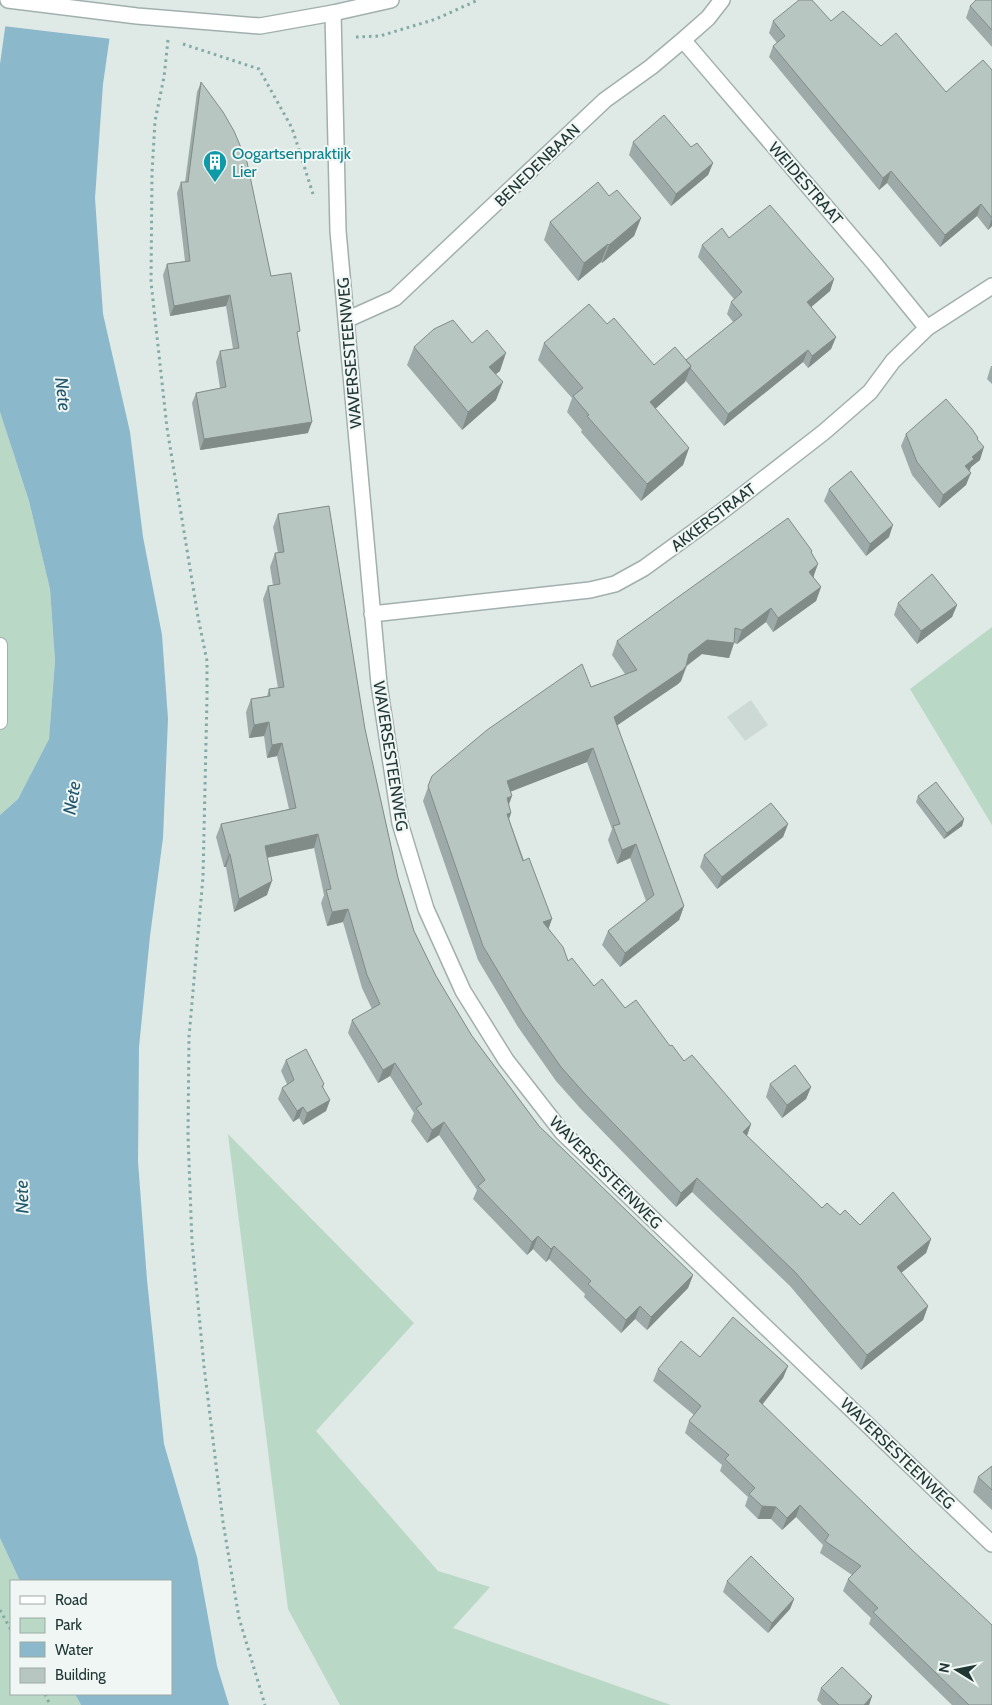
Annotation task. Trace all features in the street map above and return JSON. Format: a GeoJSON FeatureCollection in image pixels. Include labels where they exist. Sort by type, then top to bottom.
{"type":"FeatureCollection","features":[{"type":"Feature","properties":{"kind":"street"},"geometry":{"type":"LineString","coordinates":[[8,0],[137,16],[260,26],[391,0]]}},
{"type":"Feature","properties":{"kind":"street","name":"BENEDENBAAN"},"geometry":{"type":"LineString","coordinates":[[346,320],[395,298],[605,100],[652,67],[708,18],[722,0]]}},
{"type":"Feature","properties":{"kind":"street","name":"WAVERSESTEENWEG"},"geometry":{"type":"LineString","coordinates":[[333,13],[338,223],[379,684],[400,824],[426,909],[463,991],[506,1060],[562,1132],[992,1544]]}},
{"type":"Feature","properties":{"kind":"street","name":"WEIDESTRAAT"},"geometry":{"type":"LineString","coordinates":[[683,40],[874,263],[927,328]]}},
{"type":"Feature","properties":{"kind":"street","name":"AKKERSTRAAT"},"geometry":{"type":"LineString","coordinates":[[372,614],[581,591],[615,584],[644,568],[721,512],[824,432],[870,392],[893,361],[927,328],[992,286]]}},
{"type":"Feature","properties":{"kind":"lane"},"geometry":{"type":"LineString","coordinates":[[0,645],[0,722]]}},
{"type":"Feature","properties":{"kind":"path"},"geometry":{"type":"LineString","coordinates":[[168,39],[164,77],[154,121],[151,282],[167,428],[206,661],[208,697],[202,877],[189,1037],[188,1136],[192,1242],[204,1366],[223,1522],[240,1618],[264,1705]]}},
{"type":"Feature","properties":{"kind":"path"},"geometry":{"type":"LineString","coordinates":[[178,42],[259,69],[292,128],[315,201]]}},
{"type":"Feature","properties":{"kind":"path"},"geometry":{"type":"LineString","coordinates":[[0,1610],[10,1628]]}},
{"type":"Feature","properties":{"kind":"shaded area"},"geometry":{"type":"Polygon","coordinates":[[[751,700],[768,725],[745,741],[727,717],[751,700]]]}},
{"type":"Feature","properties":{"kind":"green space"},"geometry":{"type":"Polygon","coordinates":[[[0,412],[29,501],[50,589],[55,661],[49,739],[18,799],[0,815],[0,412]]]}},
{"type":"Feature","properties":{"kind":"green space"},"geometry":{"type":"Polygon","coordinates":[[[992,627],[992,825],[910,689],[992,627]]]}},
{"type":"Feature","properties":{"kind":"green space"},"geometry":{"type":"Polygon","coordinates":[[[228,1134],[414,1323],[316,1431],[438,1571],[490,1587],[453,1628],[671,1705],[340,1705],[288,1609],[228,1134]]]}},
{"type":"Feature","properties":{"kind":"green space"},"geometry":{"type":"Polygon","coordinates":[[[0,1538],[20,1580],[10,1580],[10,1695],[76,1695],[81,1705],[0,1705],[0,1538]]]}},
{"type":"Feature","properties":{"kind":"water","name":"Nete"},"geometry":{"type":"Polygon","coordinates":[[[9,0],[115,0],[103,84],[95,198],[103,314],[130,432],[143,537],[162,635],[168,719],[163,838],[150,936],[139,1047],[138,1162],[147,1280],[164,1444],[197,1557],[217,1666],[229,1705],[81,1705],[76,1695],[172,1695],[172,1580],[20,1580],[0,1538],[0,815],[18,799],[49,739],[55,661],[50,589],[29,501],[0,412],[0,64],[9,0]]]}},
{"type":"Feature","properties":{"kind":"pier"},"geometry":{"type":"Polygon","coordinates":[[[6,0],[118,0],[112,39],[3,26],[6,0]]]}},
{"type":"Feature","properties":{"kind":"building"},"geometry":{"type":"Polygon","coordinates":[[[799,0],[812,0],[831,21],[843,11],[881,46],[896,33],[946,92],[983,60],[992,70],[992,218],[981,204],[945,235],[891,171],[883,178],[773,46],[785,36],[773,21],[799,0]]]}},
{"type":"Feature","properties":{"kind":"building"},"geometry":{"type":"Polygon","coordinates":[[[976,0],[992,0],[992,30],[970,6],[976,0]]]}},
{"type":"Feature","properties":{"kind":"building"},"geometry":{"type":"Polygon","coordinates":[[[201,82],[234,131],[247,162],[271,276],[291,273],[300,331],[297,332],[312,422],[204,439],[196,393],[226,387],[220,351],[239,348],[230,295],[174,306],[167,264],[190,261],[181,182],[188,182],[201,82]]]}},
{"type":"Feature","properties":{"kind":"building"},"geometry":{"type":"Polygon","coordinates":[[[664,115],[691,147],[697,143],[713,163],[676,194],[633,142],[664,115]]]}},
{"type":"Feature","properties":{"kind":"building"},"geometry":{"type":"Polygon","coordinates":[[[598,182],[609,196],[617,190],[641,218],[584,263],[550,222],[598,182]]]}},
{"type":"Feature","properties":{"kind":"building"},"geometry":{"type":"Polygon","coordinates":[[[770,205],[834,279],[807,302],[836,337],[812,356],[808,350],[728,414],[690,368],[691,366],[686,360],[742,315],[731,302],[742,292],[702,245],[722,228],[729,238],[770,205]]]}},
{"type":"Feature","properties":{"kind":"building"},"geometry":{"type":"Polygon","coordinates":[[[589,304],[607,324],[614,318],[654,365],[675,347],[691,366],[650,402],[689,448],[647,484],[587,416],[589,415],[573,396],[583,388],[544,343],[589,304]]]}},
{"type":"Feature","properties":{"kind":"building"},"geometry":{"type":"Polygon","coordinates":[[[453,320],[472,343],[487,330],[506,353],[489,367],[503,382],[468,412],[414,347],[434,329],[453,320]]]}},
{"type":"Feature","properties":{"kind":"building"},"geometry":{"type":"Polygon","coordinates":[[[946,399],[972,429],[984,447],[965,466],[971,473],[943,495],[917,462],[906,434],[946,399]]]}},
{"type":"Feature","properties":{"kind":"building"},"geometry":{"type":"Polygon","coordinates":[[[851,471],[893,525],[870,544],[829,489],[851,471]]]}},
{"type":"Feature","properties":{"kind":"building"},"geometry":{"type":"Polygon","coordinates":[[[329,506],[365,729],[398,878],[414,931],[436,976],[472,1036],[539,1126],[693,1275],[651,1317],[640,1306],[626,1320],[588,1284],[591,1281],[554,1246],[551,1249],[538,1236],[532,1242],[478,1186],[485,1180],[444,1122],[432,1130],[416,1108],[422,1104],[395,1063],[383,1070],[352,1020],[380,1004],[367,975],[348,909],[332,912],[326,890],[331,889],[318,834],[265,846],[272,881],[239,899],[230,854],[221,824],[296,808],[282,743],[272,745],[269,722],[254,725],[251,699],[270,696],[269,689],[284,687],[268,586],[280,584],[275,553],[284,552],[278,514],[329,506]]]}},
{"type":"Feature","properties":{"kind":"building"},"geometry":{"type":"Polygon","coordinates":[[[788,518],[812,551],[818,564],[809,572],[821,587],[778,618],[771,608],[742,630],[735,628],[734,643],[707,640],[689,654],[683,670],[614,717],[684,906],[625,953],[608,931],[654,895],[636,844],[622,850],[613,826],[620,824],[593,748],[507,781],[512,796],[507,798],[511,813],[507,814],[523,861],[529,858],[552,919],[543,922],[563,947],[568,961],[572,958],[594,986],[602,979],[625,1008],[636,1000],[670,1046],[672,1045],[684,1061],[692,1055],[751,1124],[743,1132],[822,1208],[827,1203],[840,1215],[845,1210],[860,1225],[893,1192],[931,1239],[897,1267],[928,1306],[867,1355],[795,1272],[697,1178],[681,1193],[561,1067],[523,1013],[483,946],[428,786],[432,776],[487,730],[582,664],[591,687],[637,670],[617,641],[788,518]]]}},
{"type":"Feature","properties":{"kind":"building"},"geometry":{"type":"Polygon","coordinates":[[[932,574],[957,605],[921,631],[898,603],[932,574]]]}},
{"type":"Feature","properties":{"kind":"building"},"geometry":{"type":"Polygon","coordinates":[[[936,782],[964,819],[947,833],[918,796],[936,782]]]}},
{"type":"Feature","properties":{"kind":"building"},"geometry":{"type":"Polygon","coordinates":[[[771,803],[788,824],[722,877],[704,855],[771,803]]]}},
{"type":"Feature","properties":{"kind":"building"},"geometry":{"type":"Polygon","coordinates":[[[306,1049],[330,1100],[307,1113],[303,1107],[297,1111],[282,1088],[294,1080],[286,1060],[306,1049]]]}},
{"type":"Feature","properties":{"kind":"building"},"geometry":{"type":"Polygon","coordinates":[[[795,1065],[811,1087],[787,1105],[770,1084],[795,1065]]]}},
{"type":"Feature","properties":{"kind":"building"},"geometry":{"type":"Polygon","coordinates":[[[733,1317],[788,1366],[759,1401],[992,1625],[992,1705],[969,1705],[873,1612],[878,1608],[848,1579],[861,1566],[825,1541],[829,1535],[800,1505],[787,1518],[776,1507],[762,1506],[749,1494],[755,1488],[725,1459],[729,1455],[689,1421],[701,1406],[658,1369],[681,1341],[700,1357],[733,1317]]]}},
{"type":"Feature","properties":{"kind":"building"},"geometry":{"type":"Polygon","coordinates":[[[992,1466],[992,1490],[978,1477],[992,1466]]]}},
{"type":"Feature","properties":{"kind":"building"},"geometry":{"type":"Polygon","coordinates":[[[751,1556],[794,1599],[772,1623],[727,1581],[751,1556]]]}},
{"type":"Feature","properties":{"kind":"building"},"geometry":{"type":"Polygon","coordinates":[[[842,1667],[872,1696],[864,1705],[839,1705],[821,1688],[842,1667]]]}},
{"type":"Feature","properties":{"kind":"place","name":"Oogartsenpraktijk Lier"},"geometry":{"type":"Point","coordinates":[215,183]}}]}
